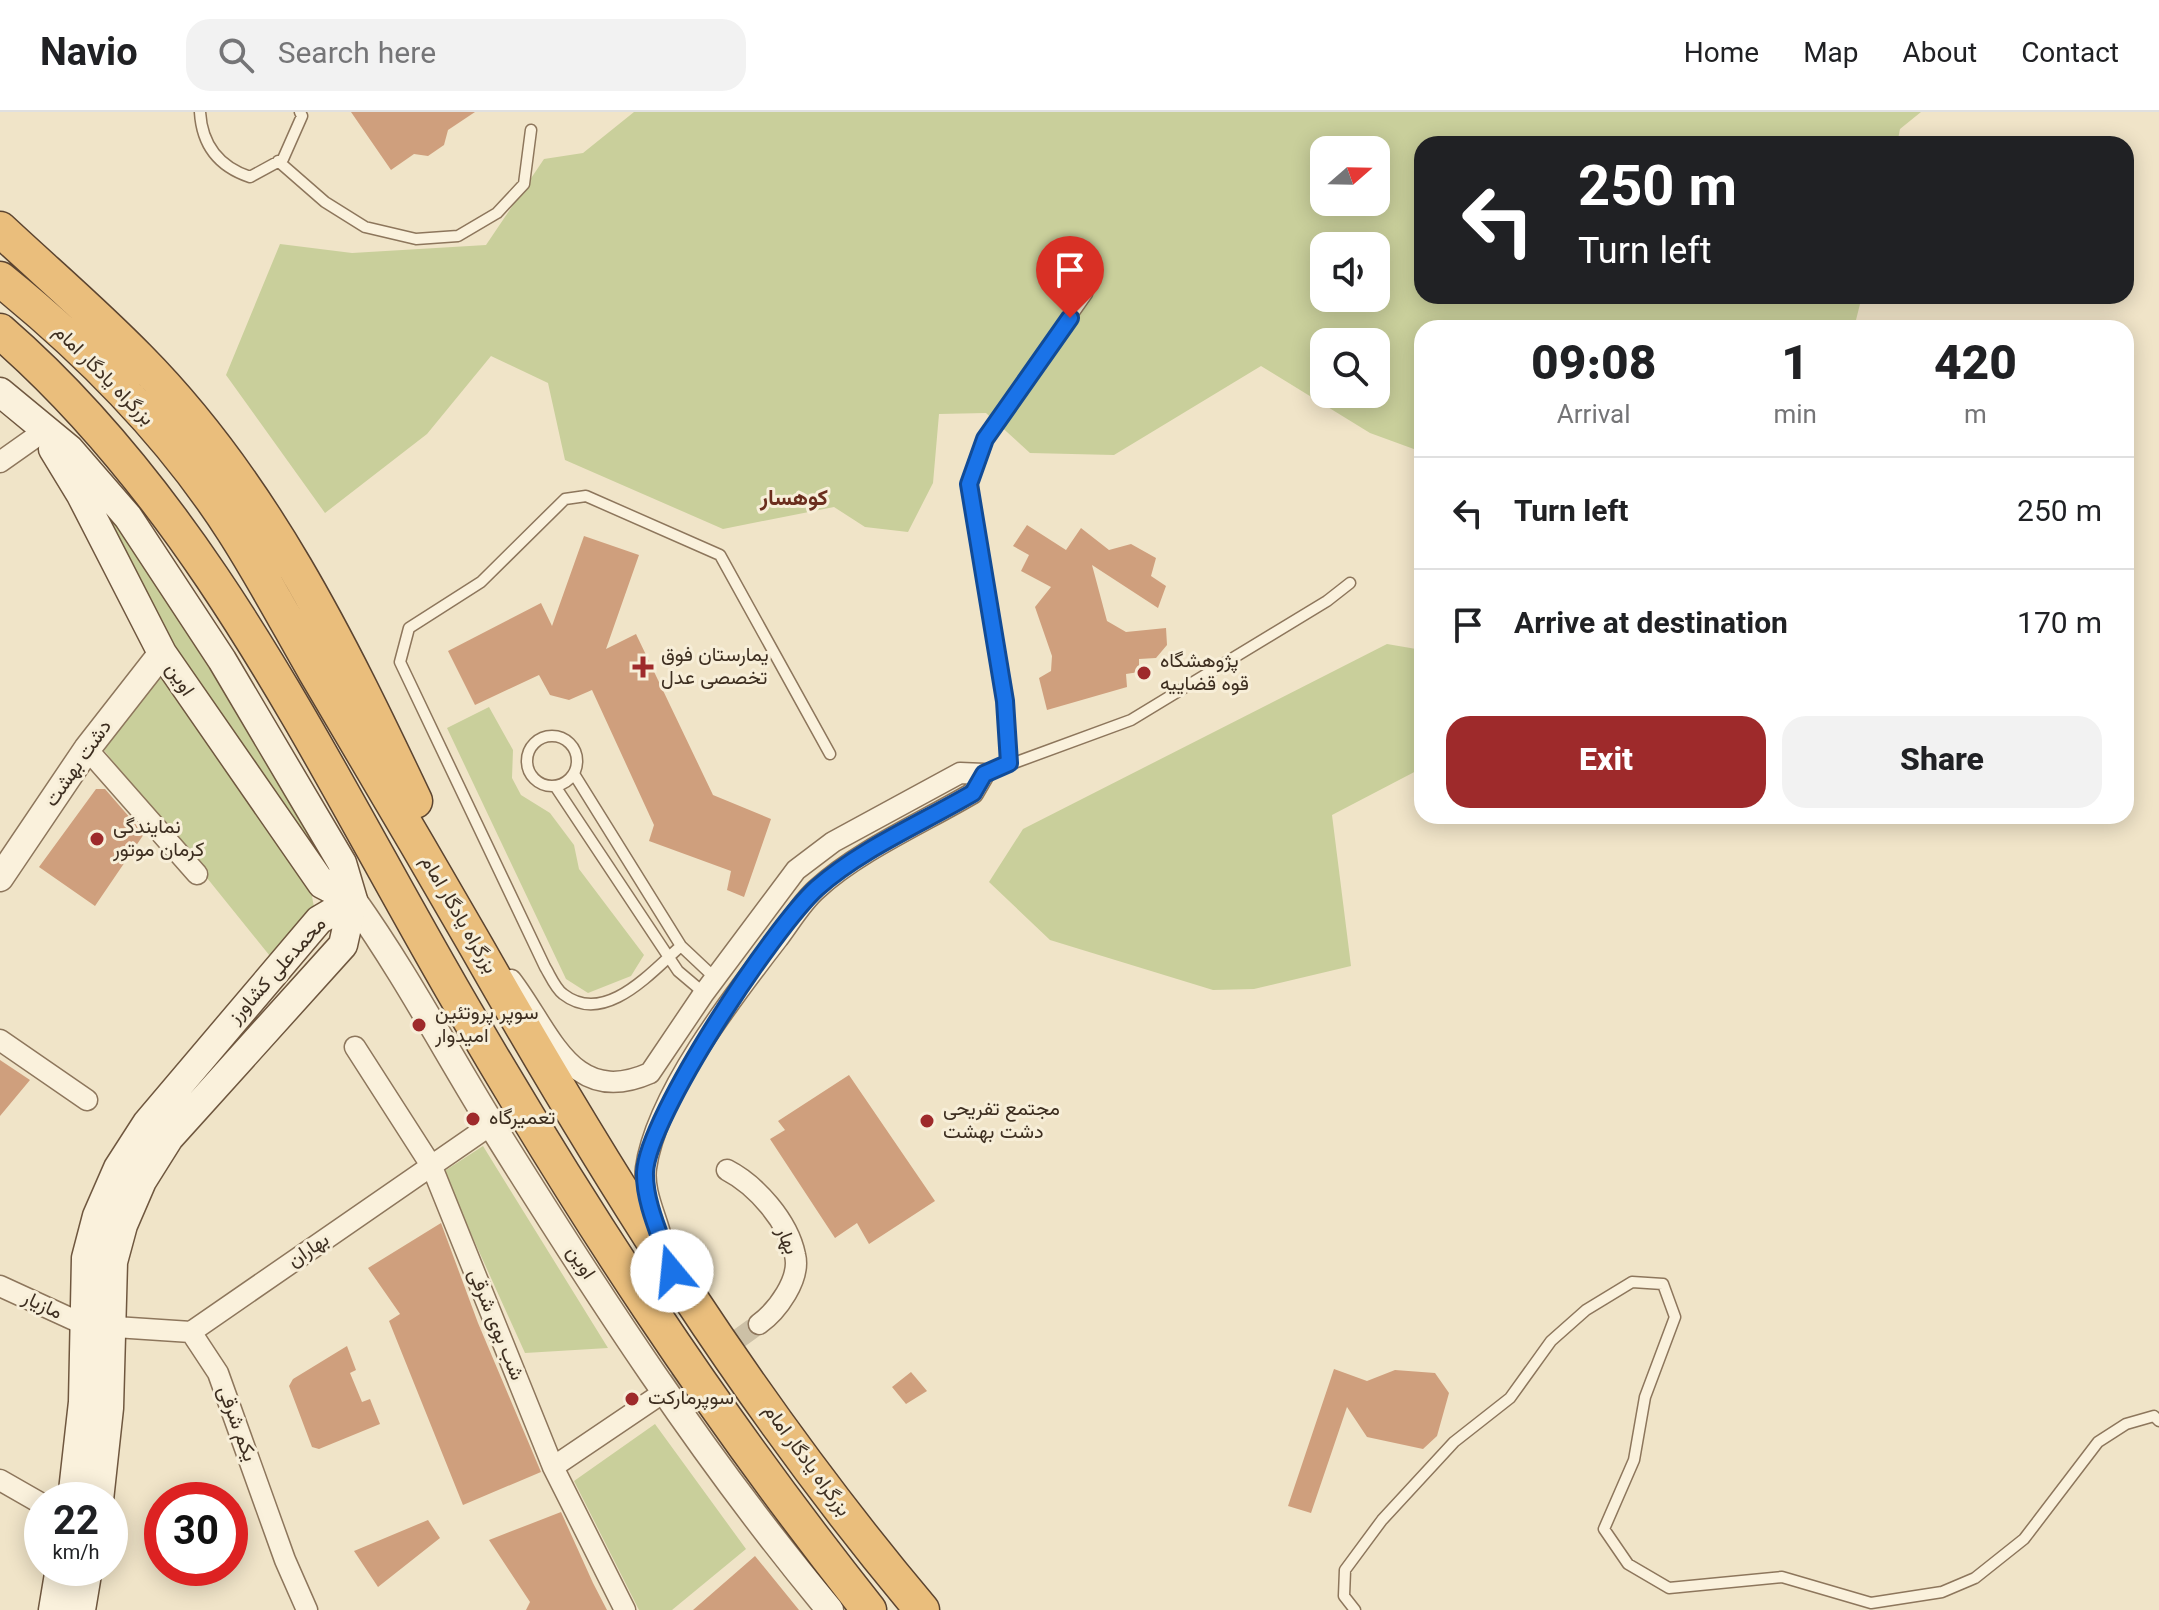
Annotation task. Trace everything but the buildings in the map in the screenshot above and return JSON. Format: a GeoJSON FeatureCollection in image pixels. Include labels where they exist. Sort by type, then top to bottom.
{"type":"FeatureCollection","features":[{"type":"Feature","properties":{"kind":"highway"},"geometry":{"type":"LineString","coordinates":[[0,229],[140,359],[209,440],[266,519],[319,604],[381,730],[415,802],[445,892]]}},
{"type":"Feature","properties":{"kind":"highway","name":"بزرگراه یادگار امام"},"geometry":{"type":"LineString","coordinates":[[0,279],[89,358],[127,397],[166,440],[232,528],[477,949],[672,1271],[826,1491],[922,1610]]}},
{"type":"Feature","properties":{"kind":"highway","name":"بزرگراه یادگار امام"},"geometry":{"type":"LineString","coordinates":[[0,331],[57,383],[103,434],[196,549],[291,706],[523,1112],[605,1244],[680,1359],[793,1514],[869,1610]]}},
{"type":"Feature","properties":{"kind":"main road","name":"اوین"},"geometry":{"type":"LineString","coordinates":[[0,392],[69,449],[97,479],[167,572],[342,863],[353,900]]}},
{"type":"Feature","properties":{"kind":"main road","name":"اوین"},"geometry":{"type":"LineString","coordinates":[[44,431],[162,653],[322,884],[353,900]]}},
{"type":"Feature","properties":{"kind":"main road","name":"محمدعلی کشاورز"},"geometry":{"type":"LineString","coordinates":[[74,1482],[83,1402],[98,1325],[123,1225],[142,1181],[169,1138],[343,945],[353,900]]}},
{"type":"Feature","properties":{"kind":"main road","name":"محمدعلی کشاورز"},"geometry":{"type":"LineString","coordinates":[[98,1325],[109,1408],[101,1482]]}},
{"type":"Feature","properties":{"kind":"main road"},"geometry":{"type":"LineString","coordinates":[[53,1610],[57,1586]]}},
{"type":"Feature","properties":{"kind":"main road"},"geometry":{"type":"LineString","coordinates":[[81,1610],[85,1586]]}},
{"type":"Feature","properties":{"kind":"street"},"geometry":{"type":"LineString","coordinates":[[0,462],[44,431]]}},
{"type":"Feature","properties":{"kind":"street","name":"دشت بهشت"},"geometry":{"type":"LineString","coordinates":[[0,878],[87,749],[162,653]]}},
{"type":"Feature","properties":{"kind":"street"},"geometry":{"type":"LineString","coordinates":[[87,749],[197,874]]}},
{"type":"Feature","properties":{"kind":"street"},"geometry":{"type":"LineString","coordinates":[[477,949],[506,974],[524,997],[563,1060],[591,1080],[625,1084],[650,1073],[709,986],[796,870],[833,842],[960,773],[984,774],[973,793],[844,868],[816,890],[759,963],[675,1089],[652,1142],[645,1171],[647,1190],[672,1271]]}},
{"type":"Feature","properties":{"kind":"street","name":"اوین"},"geometry":{"type":"LineString","coordinates":[[353,900],[401,969],[492,1124],[664,1392],[773,1542],[830,1610]]}},
{"type":"Feature","properties":{"kind":"street"},"geometry":{"type":"LineString","coordinates":[[0,1040],[87,1100]]}},
{"type":"Feature","properties":{"kind":"street","name":"شب بوی شرقی"},"geometry":{"type":"LineString","coordinates":[[355,1047],[432,1167],[553,1467],[625,1610]]}},
{"type":"Feature","properties":{"kind":"street"},"geometry":{"type":"LineString","coordinates":[[650,1073],[675,1089]]}},
{"type":"Feature","properties":{"kind":"street","name":"بهاران"},"geometry":{"type":"LineString","coordinates":[[191,1332],[492,1124]]}},
{"type":"Feature","properties":{"kind":"street","name":"بهار"},"geometry":{"type":"LineString","coordinates":[[727,1170],[746,1180],[772,1208],[796,1256],[792,1283],[768,1317],[759,1324]]}},
{"type":"Feature","properties":{"kind":"street","name":"مازیار"},"geometry":{"type":"LineString","coordinates":[[0,1286],[98,1325]]}},
{"type":"Feature","properties":{"kind":"street"},"geometry":{"type":"LineString","coordinates":[[98,1325],[191,1332]]}},
{"type":"Feature","properties":{"kind":"street","name":"یکم شرقی"},"geometry":{"type":"LineString","coordinates":[[191,1332],[218,1373],[285,1560],[307,1610]]}},
{"type":"Feature","properties":{"kind":"street"},"geometry":{"type":"LineString","coordinates":[[553,1467],[664,1392]]}},
{"type":"Feature","properties":{"kind":"street"},"geometry":{"type":"LineString","coordinates":[[0,1480],[24,1494]]}},
{"type":"Feature","properties":{"kind":"lane"},"geometry":{"type":"LineString","coordinates":[[200,112],[210,147],[227,169],[250,177],[283,159],[302,116],[300,112]]}},
{"type":"Feature","properties":{"kind":"lane"},"geometry":{"type":"LineString","coordinates":[[278,161],[325,202],[365,227],[416,239],[458,236],[497,213],[524,184],[531,130]]}},
{"type":"Feature","properties":{"kind":"lane"},"geometry":{"type":"LineString","coordinates":[[1009,763],[1005,701],[969,484],[985,439],[1087,294]]}},
{"type":"Feature","properties":{"kind":"lane"},"geometry":{"type":"LineString","coordinates":[[681,946],[643,982],[593,1005],[561,993],[545,967],[400,662],[409,628],[481,582],[565,499],[586,496],[720,555],[830,754]]}},
{"type":"Feature","properties":{"kind":"lane"},"geometry":{"type":"LineString","coordinates":[[984,774],[1131,720],[1350,583]]}},
{"type":"Feature","properties":{"kind":"lane"},"geometry":{"type":"LineString","coordinates":[[574,774],[555,786],[539,783],[529,771],[528,755],[537,741],[553,736],[569,743],[577,758],[574,774],[709,986]]}},
{"type":"Feature","properties":{"kind":"lane"},"geometry":{"type":"LineString","coordinates":[[555,786],[678,971],[709,986]]}},
{"type":"Feature","properties":{"kind":"lane"},"geometry":{"type":"LineString","coordinates":[[1355,1610],[1344,1596],[1345,1570],[1382,1520],[1454,1442],[1510,1398],[1551,1341],[1586,1310],[1632,1282],[1663,1284],[1675,1317],[1645,1397],[1634,1460],[1604,1529],[1628,1564],[1669,1588],[1782,1577],[1871,1603],[1942,1592],[1975,1578],[2024,1539],[2098,1442],[2126,1424],[2154,1416],[2159,1421]]}},
{"type":"Feature","properties":{"kind":"green space"},"geometry":{"type":"Polygon","coordinates":[[[634,112],[1921,112],[1900,129],[1899,136],[1414,136],[1414,304],[1860,304],[1856,320],[1414,320],[1414,449],[1370,433],[1329,408],[1390,408],[1390,328],[1310,328],[1310,396],[1261,366],[1114,455],[1030,453],[986,413],[939,414],[933,483],[908,532],[865,527],[834,507],[723,529],[565,460],[548,383],[491,356],[427,434],[325,513],[226,375],[280,244],[352,253],[486,245],[544,159],[583,153],[634,112]]]}},
{"type":"Feature","properties":{"kind":"green space"},"geometry":{"type":"Polygon","coordinates":[[[63,454],[145,555],[333,876],[189,674],[63,454]]]}},
{"type":"Feature","properties":{"kind":"green space"},"geometry":{"type":"Polygon","coordinates":[[[1387,644],[1414,649],[1414,772],[1332,815],[1351,966],[1254,989],[1213,990],[1050,940],[989,882],[1023,829],[1387,644]]]}},
{"type":"Feature","properties":{"kind":"green space"},"geometry":{"type":"Polygon","coordinates":[[[160,673],[310,886],[314,907],[274,961],[103,749],[160,673]]]}},
{"type":"Feature","properties":{"kind":"green space"},"geometry":{"type":"Polygon","coordinates":[[[489,707],[513,750],[512,778],[521,795],[550,813],[574,845],[579,869],[644,955],[631,976],[588,993],[566,979],[447,728],[489,707]]]}},
{"type":"Feature","properties":{"kind":"green space"},"geometry":{"type":"Polygon","coordinates":[[[483,1146],[608,1348],[525,1353],[443,1172],[483,1146]]]}},
{"type":"Feature","properties":{"kind":"green space"},"geometry":{"type":"Polygon","coordinates":[[[655,1424],[746,1549],[672,1610],[639,1610],[574,1481],[655,1424]]]}},
{"type":"Feature","properties":{"kind":"tunnel"},"geometry":{"type":"LineString","coordinates":[[664,1392],[759,1324]]}},
{"type":"Feature","properties":{"kind":"place","name":"یمارستان فوق تخصصی عدل"},"geometry":{"type":"Point","coordinates":[643,667]}},
{"type":"Feature","properties":{"kind":"place","name":"پژوهشگاه قوه قضاییه"},"geometry":{"type":"Point","coordinates":[1144,673]}},
{"type":"Feature","properties":{"kind":"place","name":"نمایندگی کرمان موتور"},"geometry":{"type":"Point","coordinates":[97,839]}},
{"type":"Feature","properties":{"kind":"place","name":"سوپر پروتئین امیدوار"},"geometry":{"type":"Point","coordinates":[419,1025]}},
{"type":"Feature","properties":{"kind":"place","name":"تعمیرگاه"},"geometry":{"type":"Point","coordinates":[473,1119]}},
{"type":"Feature","properties":{"kind":"place","name":"مجتمع تفریحی دشت بهشت"},"geometry":{"type":"Point","coordinates":[927,1121]}},
{"type":"Feature","properties":{"kind":"place","name":"سوپرمارکت"},"geometry":{"type":"Point","coordinates":[632,1399]}},
{"type":"Feature","properties":{"kind":"district","name":"کوهسار"},"geometry":{"type":"Point","coordinates":[794,499]}},
{"type":"Feature","properties":{"kind":"route"},"geometry":{"type":"LineString","coordinates":[[672,1271],[647,1190],[645,1171],[652,1142],[675,1089],[759,963],[816,890],[844,868],[973,793],[981,784],[984,774],[1009,763],[1005,701],[969,484],[985,439],[1070,318]]}}]}
